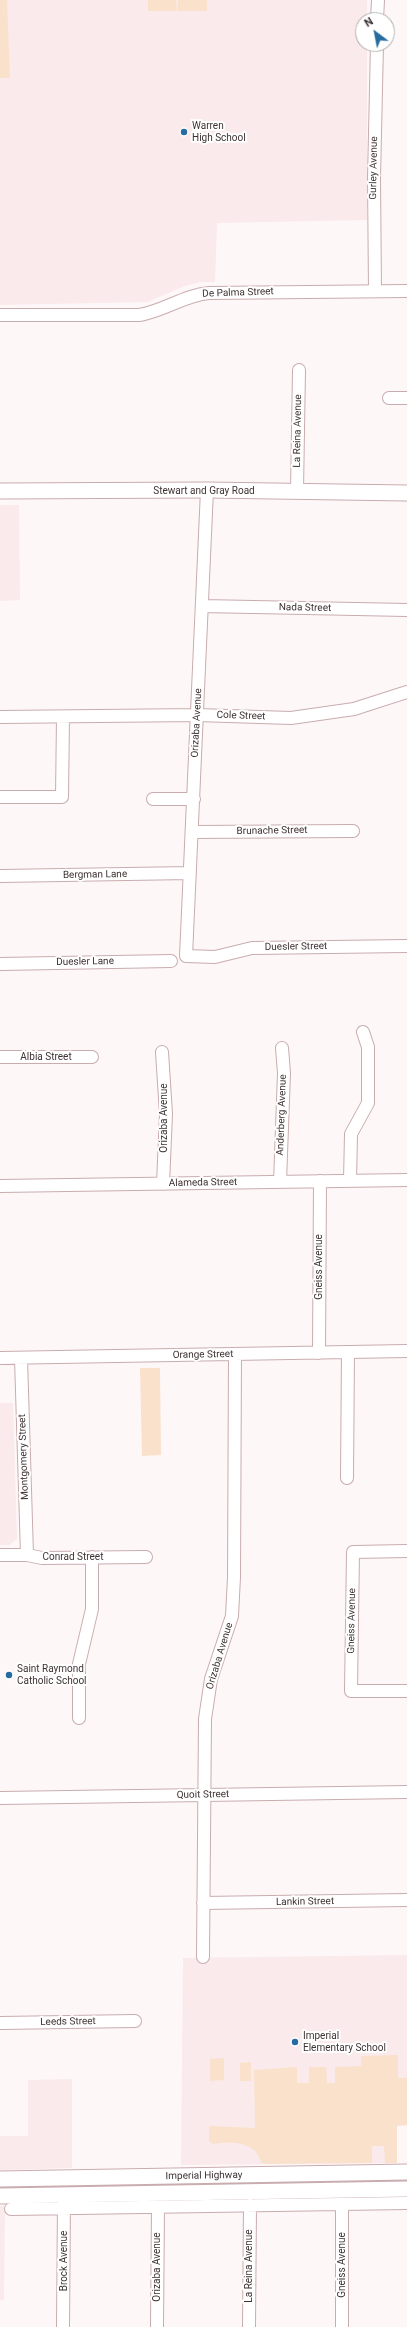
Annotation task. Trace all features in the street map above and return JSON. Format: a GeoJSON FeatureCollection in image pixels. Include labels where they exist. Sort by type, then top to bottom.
{"type":"FeatureCollection","features":[{"type":"Feature","properties":{"kind":"main road","name":"Stewart and Gray Road"},"geometry":{"type":"LineString","coordinates":[[0,491],[207,490],[407,493]]}},
{"type":"Feature","properties":{"kind":"main road","name":"Imperial Highway"},"geometry":{"type":"LineString","coordinates":[[0,2179],[407,2172]]}},
{"type":"Feature","properties":{"kind":"main road","name":"Imperial Highway"},"geometry":{"type":"LineString","coordinates":[[0,2196],[64,2202],[407,2189]]}},
{"type":"Feature","properties":{"kind":"street"},"geometry":{"type":"LineString","coordinates":[[377,12],[378,0]]}},
{"type":"Feature","properties":{"kind":"street","name":"Gurley Avenue"},"geometry":{"type":"LineString","coordinates":[[375,291],[374,178],[377,52]]}},
{"type":"Feature","properties":{"kind":"street","name":"De Palma Street"},"geometry":{"type":"LineString","coordinates":[[0,315],[139,314],[159,309],[188,296],[209,293],[407,291]]}},
{"type":"Feature","properties":{"kind":"street","name":"La Reina Avenue"},"geometry":{"type":"LineString","coordinates":[[297,491],[298,370]]}},
{"type":"Feature","properties":{"kind":"street"},"geometry":{"type":"LineString","coordinates":[[389,398],[407,398]]}},
{"type":"Feature","properties":{"kind":"street","name":"Orizaba Avenue"},"geometry":{"type":"LineString","coordinates":[[186,956],[207,490]]}},
{"type":"Feature","properties":{"kind":"street","name":"Nada Street"},"geometry":{"type":"LineString","coordinates":[[202,606],[407,610]]}},
{"type":"Feature","properties":{"kind":"street","name":"Cole Street"},"geometry":{"type":"LineString","coordinates":[[0,717],[197,715],[291,718],[354,709],[407,692]]}},
{"type":"Feature","properties":{"kind":"street"},"geometry":{"type":"LineString","coordinates":[[0,797],[62,797],[63,717]]}},
{"type":"Feature","properties":{"kind":"street"},"geometry":{"type":"LineString","coordinates":[[153,799],[194,799]]}},
{"type":"Feature","properties":{"kind":"street","name":"Brunache Street"},"geometry":{"type":"LineString","coordinates":[[192,832],[353,830]]}},
{"type":"Feature","properties":{"kind":"street","name":"Bergman Lane"},"geometry":{"type":"LineString","coordinates":[[0,876],[190,873]]}},
{"type":"Feature","properties":{"kind":"street","name":"Duesler Street"},"geometry":{"type":"LineString","coordinates":[[186,956],[215,957],[252,948],[407,946]]}},
{"type":"Feature","properties":{"kind":"street","name":"Duesler Lane"},"geometry":{"type":"LineString","coordinates":[[0,964],[171,961]]}},
{"type":"Feature","properties":{"kind":"street"},"geometry":{"type":"LineString","coordinates":[[350,1181],[351,1134],[368,1103],[368,1048],[363,1032]]}},
{"type":"Feature","properties":{"kind":"street","name":"Anderberg Avenue"},"geometry":{"type":"LineString","coordinates":[[280,1182],[284,1073],[282,1048]]}},
{"type":"Feature","properties":{"kind":"street","name":"Orizaba Avenue"},"geometry":{"type":"LineString","coordinates":[[162,1052],[166,1114],[164,1184]]}},
{"type":"Feature","properties":{"kind":"street","name":"Albia Street"},"geometry":{"type":"LineString","coordinates":[[0,1057],[92,1057]]}},
{"type":"Feature","properties":{"kind":"street","name":"Alameda Street"},"geometry":{"type":"LineString","coordinates":[[0,1186],[407,1180]]}},
{"type":"Feature","properties":{"kind":"street","name":"Gneiss Avenue"},"geometry":{"type":"LineString","coordinates":[[319,1353],[320,1181]]}},
{"type":"Feature","properties":{"kind":"street","name":"Orange Street"},"geometry":{"type":"LineString","coordinates":[[0,1358],[407,1351]]}},
{"type":"Feature","properties":{"kind":"street"},"geometry":{"type":"LineString","coordinates":[[347,1478],[348,1352]]}},
{"type":"Feature","properties":{"kind":"street","name":"Orizaba Avenue"},"geometry":{"type":"LineString","coordinates":[[203,1958],[204,1795],[207,1705],[211,1680],[232,1614],[235,1518],[235,1354]]}},
{"type":"Feature","properties":{"kind":"street","name":"Montgomery Street"},"geometry":{"type":"LineString","coordinates":[[21,1358],[27,1555]]}},
{"type":"Feature","properties":{"kind":"street","name":"Gneiss Avenue"},"geometry":{"type":"LineString","coordinates":[[407,1551],[353,1552],[351,1691],[407,1692]]}},
{"type":"Feature","properties":{"kind":"street","name":"Conrad Street"},"geometry":{"type":"LineString","coordinates":[[0,1555],[27,1555],[42,1558],[146,1556]]}},
{"type":"Feature","properties":{"kind":"street"},"geometry":{"type":"LineString","coordinates":[[79,1718],[79,1664],[92,1609],[92,1557]]}},
{"type":"Feature","properties":{"kind":"street","name":"Quoit Street"},"geometry":{"type":"LineString","coordinates":[[0,1798],[407,1792]]}},
{"type":"Feature","properties":{"kind":"street","name":"Lankin Street"},"geometry":{"type":"LineString","coordinates":[[204,1903],[407,1900]]}},
{"type":"Feature","properties":{"kind":"street","name":"Leeds Street"},"geometry":{"type":"LineString","coordinates":[[0,2023],[135,2021]]}},
{"type":"Feature","properties":{"kind":"street","name":"Imperial Highway"},"geometry":{"type":"LineString","coordinates":[[11,2209],[64,2202],[158,2207],[407,2203]]}},
{"type":"Feature","properties":{"kind":"street","name":"Brock Avenue"},"geometry":{"type":"LineString","coordinates":[[63,2327],[64,2202]]}},
{"type":"Feature","properties":{"kind":"street","name":"Gneiss Avenue"},"geometry":{"type":"LineString","coordinates":[[342,2204],[342,2327]]}},
{"type":"Feature","properties":{"kind":"street","name":"La Reina Avenue"},"geometry":{"type":"LineString","coordinates":[[249,2327],[250,2205]]}},
{"type":"Feature","properties":{"kind":"street","name":"Orizaba Avenue"},"geometry":{"type":"LineString","coordinates":[[157,2327],[158,2207]]}},
{"type":"Feature","properties":{"kind":"shaded area","name":"Warren High School"},"geometry":{"type":"Polygon","coordinates":[[[0,0],[367,0],[367,12],[355,12],[355,52],[367,52],[367,220],[217,223],[215,282],[200,282],[182,287],[148,302],[0,305],[0,0]]]}},
{"type":"Feature","properties":{"kind":"shaded area"},"geometry":{"type":"Polygon","coordinates":[[[0,0],[7,0],[10,78],[0,78],[0,0]]]}},
{"type":"Feature","properties":{"kind":"shaded area"},"geometry":{"type":"Polygon","coordinates":[[[148,0],[176,0],[177,11],[148,11],[148,0]]]}},
{"type":"Feature","properties":{"kind":"shaded area"},"geometry":{"type":"Polygon","coordinates":[[[178,0],[207,0],[207,11],[178,11],[178,0]]]}},
{"type":"Feature","properties":{"kind":"shaded area"},"geometry":{"type":"Polygon","coordinates":[[[0,505],[19,505],[20,600],[0,601],[0,505]]]}},
{"type":"Feature","properties":{"kind":"shaded area"},"geometry":{"type":"Polygon","coordinates":[[[140,1368],[160,1368],[161,1455],[142,1456],[140,1368]]]}},
{"type":"Feature","properties":{"kind":"shaded area"},"geometry":{"type":"Polygon","coordinates":[[[0,1403],[13,1403],[17,1539],[9,1545],[0,1545],[0,1403]]]}},
{"type":"Feature","properties":{"kind":"shaded area","name":"Imperial Elementary School"},"geometry":{"type":"Polygon","coordinates":[[[407,1955],[407,2125],[397,2126],[397,2163],[181,2165],[183,1958],[407,1955]]]}},
{"type":"Feature","properties":{"kind":"shaded area"},"geometry":{"type":"Polygon","coordinates":[[[398,2055],[398,2078],[407,2078],[407,2125],[397,2126],[397,2163],[385,2163],[384,2146],[372,2146],[372,2163],[264,2164],[252,2148],[236,2143],[213,2144],[209,2141],[209,2126],[255,2128],[254,2070],[297,2067],[297,2083],[309,2083],[309,2067],[326,2067],[327,2083],[335,2083],[335,2067],[361,2066],[361,2056],[398,2055]]]}},
{"type":"Feature","properties":{"kind":"shaded area"},"geometry":{"type":"Polygon","coordinates":[[[224,2058],[224,2080],[210,2081],[210,2059],[224,2058]]]}},
{"type":"Feature","properties":{"kind":"shaded area"},"geometry":{"type":"Polygon","coordinates":[[[251,2062],[251,2081],[240,2081],[240,2063],[251,2062]]]}},
{"type":"Feature","properties":{"kind":"shaded area"},"geometry":{"type":"Polygon","coordinates":[[[72,2079],[72,2168],[0,2170],[0,2136],[28,2136],[28,2080],[72,2079]]]}},
{"type":"Feature","properties":{"kind":"shaded area"},"geometry":{"type":"Polygon","coordinates":[[[0,2206],[5,2206],[4,2300],[0,2300],[0,2206]]]}},
{"type":"Feature","properties":{"kind":"place","name":"Warren High School"},"geometry":{"type":"Point","coordinates":[184,132]}},
{"type":"Feature","properties":{"kind":"place","name":"Saint Raymond Catholic School"},"geometry":{"type":"Point","coordinates":[9,1675]}},
{"type":"Feature","properties":{"kind":"place","name":"Imperial Elementary School"},"geometry":{"type":"Point","coordinates":[295,2042]}}]}
